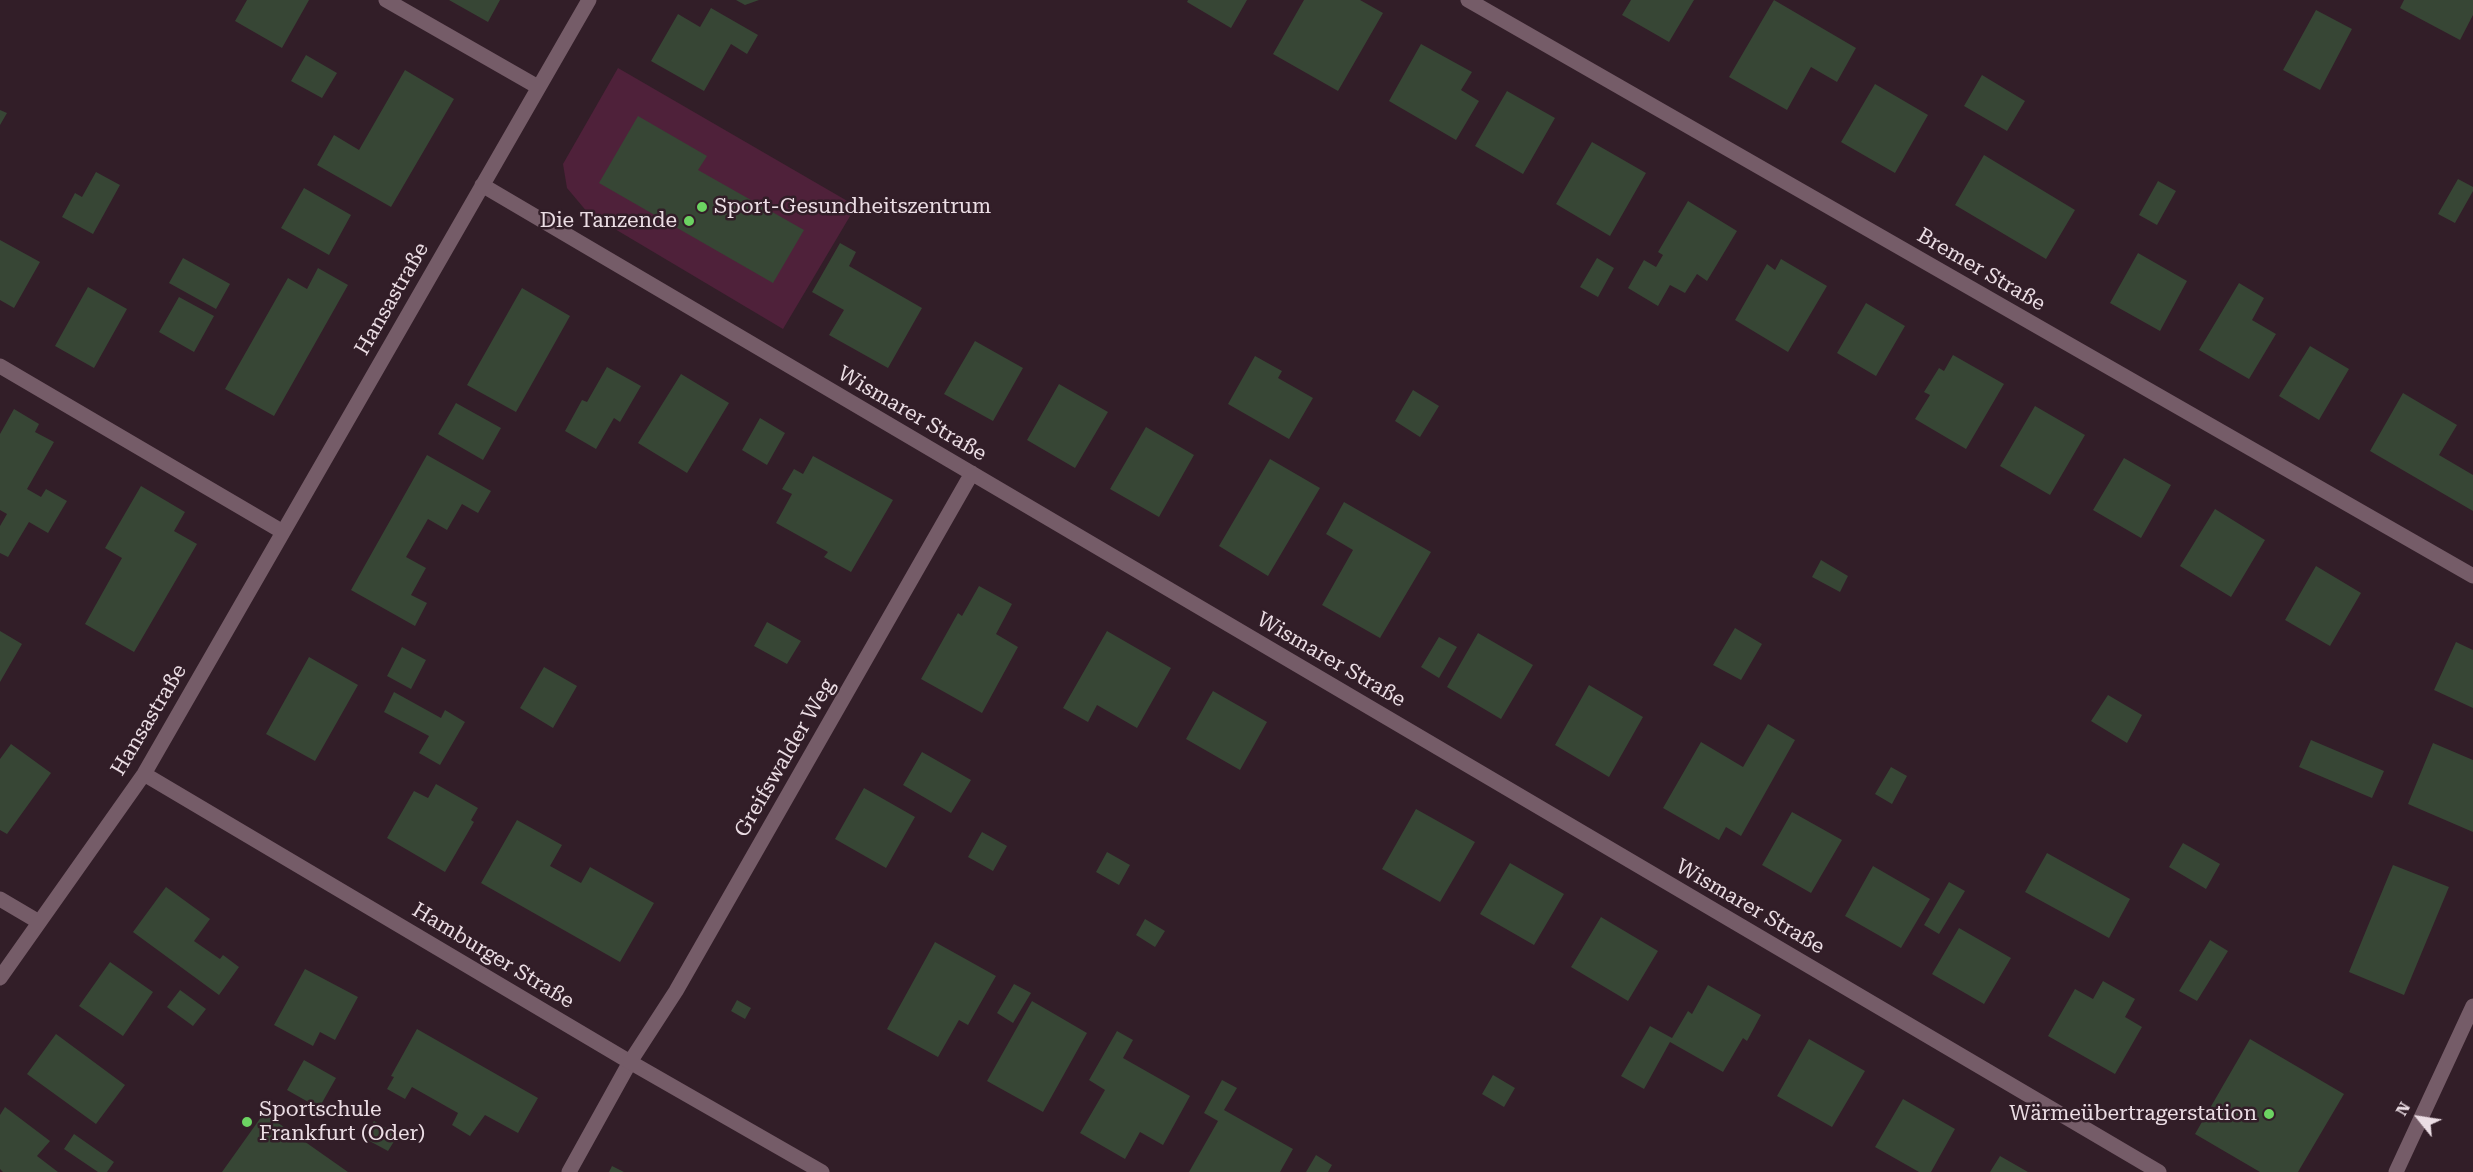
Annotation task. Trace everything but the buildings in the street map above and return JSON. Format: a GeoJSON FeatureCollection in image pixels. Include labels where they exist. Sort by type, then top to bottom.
{"type":"FeatureCollection","features":[{"type":"Feature","properties":{"kind":"street"},"geometry":{"type":"LineString","coordinates":[[386,0],[538,87]]}},
{"type":"Feature","properties":{"kind":"street","name":"Hansastraße"},"geometry":{"type":"LineString","coordinates":[[0,978],[144,774],[589,0]]}},
{"type":"Feature","properties":{"kind":"street","name":"Bremer Straße"},"geometry":{"type":"LineString","coordinates":[[1468,0],[2473,576]]}},
{"type":"Feature","properties":{"kind":"street","name":"Wismarer Straße"},"geometry":{"type":"LineString","coordinates":[[482,185],[2159,1172]]}},
{"type":"Feature","properties":{"kind":"street"},"geometry":{"type":"LineString","coordinates":[[0,366],[283,532]]}},
{"type":"Feature","properties":{"kind":"street","name":"Greifswalder Weg"},"geometry":{"type":"LineString","coordinates":[[570,1172],[630,1062],[676,991],[972,473]]}},
{"type":"Feature","properties":{"kind":"street","name":"Hamburger Straße"},"geometry":{"type":"LineString","coordinates":[[144,774],[630,1062],[822,1172]]}},
{"type":"Feature","properties":{"kind":"street"},"geometry":{"type":"LineString","coordinates":[[0,899],[39,922]]}},
{"type":"Feature","properties":{"kind":"street"},"geometry":{"type":"LineString","coordinates":[[2396,1172],[2473,1006]]}},
{"type":"Feature","properties":{"kind":"shaded area"},"geometry":{"type":"Polygon","coordinates":[[[618,68],[856,206],[783,329],[588,213],[567,188],[563,164],[618,68]]]}},
{"type":"Feature","properties":{"kind":"place","name":"Sport-Gesundheitszentrum"},"geometry":{"type":"Point","coordinates":[702,207]}},
{"type":"Feature","properties":{"kind":"place","name":"Die Tanzende"},"geometry":{"type":"Point","coordinates":[689,221]}},
{"type":"Feature","properties":{"kind":"place","name":"Wärmeübertragerstation"},"geometry":{"type":"Point","coordinates":[2269,1114]}},
{"type":"Feature","properties":{"kind":"place","name":"Sportschule Frankfurt (Oder)"},"geometry":{"type":"Point","coordinates":[247,1122]}}]}
